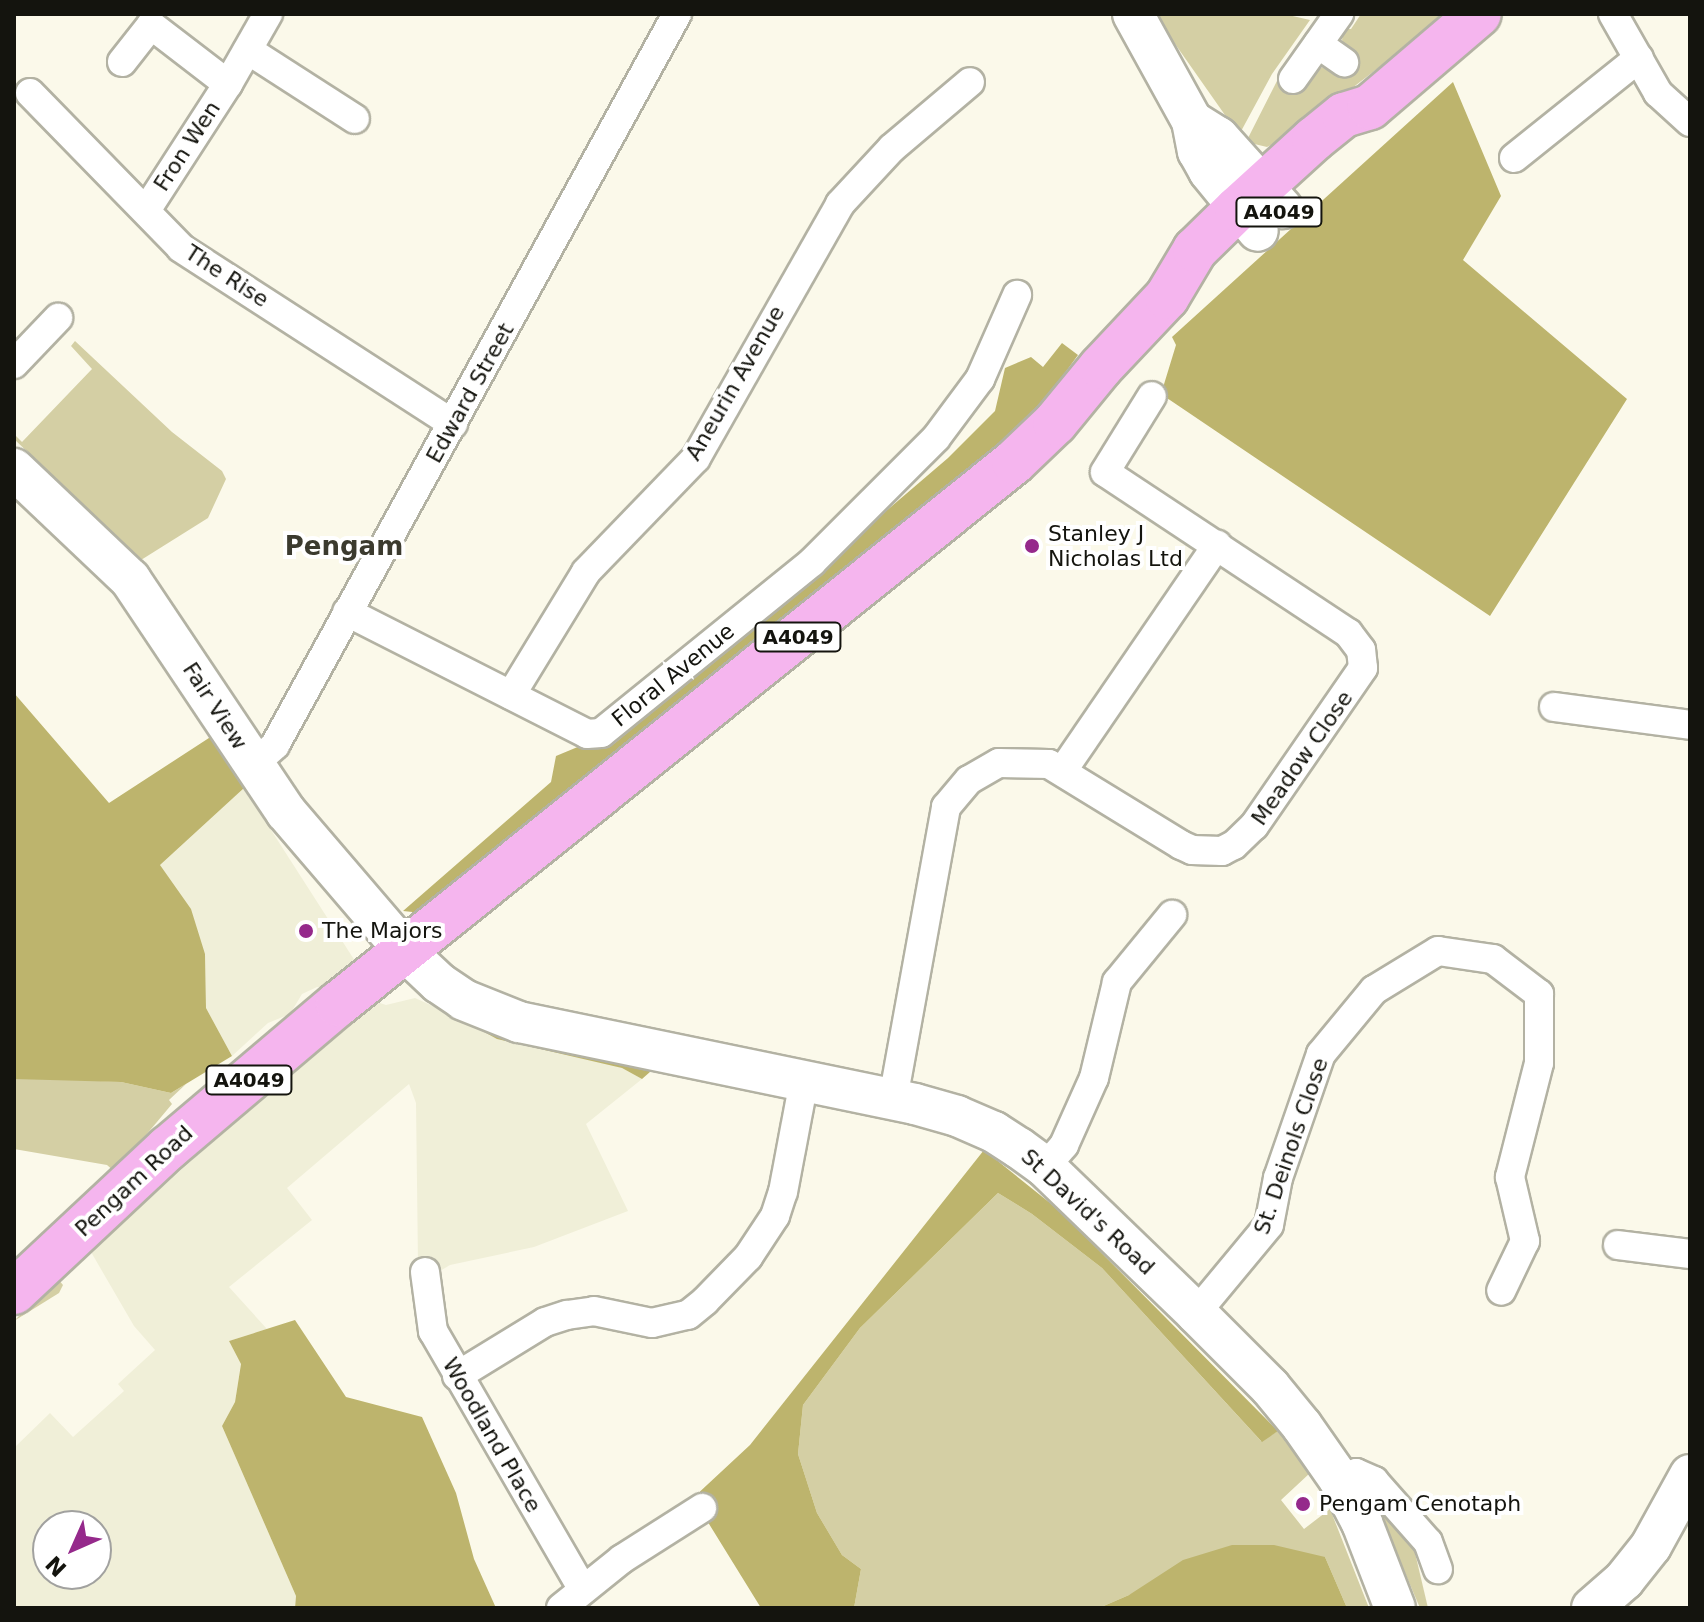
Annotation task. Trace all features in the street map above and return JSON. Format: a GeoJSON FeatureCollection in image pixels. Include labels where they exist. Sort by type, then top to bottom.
{"type":"FeatureCollection","features":[{"type":"Feature","properties":{"kind":"main road"},"geometry":{"type":"LineString","coordinates":[[1133,14],[1192,121],[1198,151],[1259,209]]}},
{"type":"Feature","properties":{"kind":"main road","name":"A4049"},"geometry":{"type":"LineString","coordinates":[[406,952],[1014,462],[1055,423],[1101,367],[1167,297],[1215,271],[1259,209],[1361,135],[1370,107],[1479,14]]}},
{"type":"Feature","properties":{"kind":"main road","name":"Fair View"},"geometry":{"type":"LineString","coordinates":[[14,469],[138,590],[253,765],[317,851],[406,952]]}},
{"type":"Feature","properties":{"kind":"main road","name":"St David's Road"},"geometry":{"type":"LineString","coordinates":[[406,952],[464,1000],[519,1022],[893,1099],[957,1116],[994,1132],[1045,1167],[1270,1387],[1339,1479],[1362,1523],[1395,1608]]}},
{"type":"Feature","properties":{"kind":"main road","name":"Pengam Road"},"geometry":{"type":"LineString","coordinates":[[14,1292],[168,1148],[338,1004],[406,952]]}},
{"type":"Feature","properties":{"kind":"main road"},"geometry":{"type":"LineString","coordinates":[[1607,1604],[1651,1546],[1690,1475]]}},
{"type":"Feature","properties":{"kind":"street","name":"Fron Wen"},"geometry":{"type":"LineString","coordinates":[[147,209],[228,84],[268,14]]}},
{"type":"Feature","properties":{"kind":"street","name":"Edward Street"},"geometry":{"type":"LineString","coordinates":[[253,765],[275,745],[677,14]]}},
{"type":"Feature","properties":{"kind":"street"},"geometry":{"type":"LineString","coordinates":[[1293,79],[1339,14]]}},
{"type":"Feature","properties":{"kind":"street"},"geometry":{"type":"LineString","coordinates":[[1613,14],[1658,93],[1684,105]]}},
{"type":"Feature","properties":{"kind":"street","name":"Fron Wen"},"geometry":{"type":"LineString","coordinates":[[122,62],[151,25],[228,84]]}},
{"type":"Feature","properties":{"kind":"street"},"geometry":{"type":"LineString","coordinates":[[1318,44],[1344,62]]}},
{"type":"Feature","properties":{"kind":"street"},"geometry":{"type":"LineString","coordinates":[[248,50],[355,119]]}},
{"type":"Feature","properties":{"kind":"street"},"geometry":{"type":"LineString","coordinates":[[1514,158],[1639,58]]}},
{"type":"Feature","properties":{"kind":"street","name":"Aneurin Avenue"},"geometry":{"type":"LineString","coordinates":[[511,695],[586,572],[696,458],[840,204],[892,148],[970,82]]}},
{"type":"Feature","properties":{"kind":"street","name":"The Rise"},"geometry":{"type":"LineString","coordinates":[[30,93],[147,209],[181,248],[453,424]]}},
{"type":"Feature","properties":{"kind":"street","name":"Floral Avenue"},"geometry":{"type":"LineString","coordinates":[[347,612],[587,734],[611,727],[812,562],[936,438],[980,379],[1017,295]]}},
{"type":"Feature","properties":{"kind":"street"},"geometry":{"type":"LineString","coordinates":[[14,364],[58,318]]}},
{"type":"Feature","properties":{"kind":"street","name":"Meadow Close"},"geometry":{"type":"LineString","coordinates":[[893,1099],[946,807],[969,780],[999,763],[1032,761],[1063,770],[1181,845],[1192,850],[1222,851],[1234,845],[1254,826],[1363,668],[1361,650],[1348,633],[1105,472],[1152,396]]}},
{"type":"Feature","properties":{"kind":"street"},"geometry":{"type":"LineString","coordinates":[[1063,770],[1217,545]]}},
{"type":"Feature","properties":{"kind":"street"},"geometry":{"type":"LineString","coordinates":[[1554,707],[1690,725]]}},
{"type":"Feature","properties":{"kind":"street"},"geometry":{"type":"LineString","coordinates":[[1045,1167],[1064,1145],[1094,1078],[1117,982],[1172,915]]}},
{"type":"Feature","properties":{"kind":"street","name":"St. Deinols Close"},"geometry":{"type":"LineString","coordinates":[[1196,1313],[1269,1225],[1278,1178],[1321,1054],[1374,990],[1438,951],[1493,959],[1539,994],[1539,1063],[1510,1177],[1525,1241],[1501,1291]]}},
{"type":"Feature","properties":{"kind":"street"},"geometry":{"type":"LineString","coordinates":[[457,1376],[545,1322],[567,1315],[594,1311],[652,1323],[688,1315],[705,1301],[748,1257],[775,1216],[783,1192],[804,1081]]}},
{"type":"Feature","properties":{"kind":"street"},"geometry":{"type":"LineString","coordinates":[[1618,1245],[1690,1254]]}},
{"type":"Feature","properties":{"kind":"street","name":"Woodland Place"},"geometry":{"type":"LineString","coordinates":[[425,1272],[433,1331],[583,1590]]}},
{"type":"Feature","properties":{"kind":"street"},"geometry":{"type":"LineString","coordinates":[[1339,1479],[1356,1473],[1374,1481],[1428,1542],[1438,1569]]}},
{"type":"Feature","properties":{"kind":"street"},"geometry":{"type":"LineString","coordinates":[[561,1608],[622,1559],[702,1508]]}},
{"type":"Feature","properties":{"kind":"shaded area"},"geometry":{"type":"Polygon","coordinates":[[[1154,14],[1284,14],[1310,20],[1272,74],[1239,135],[1154,14]]]}},
{"type":"Feature","properties":{"kind":"shaded area"},"geometry":{"type":"Polygon","coordinates":[[[1361,14],[1448,14],[1290,136],[1267,147],[1246,142],[1278,79],[1299,92],[1313,73],[1323,67],[1336,68],[1346,50],[1342,40],[1344,29],[1351,29],[1361,14]]]}},
{"type":"Feature","properties":{"kind":"shaded area"},"geometry":{"type":"Polygon","coordinates":[[[1453,82],[1501,196],[1463,260],[1627,399],[1490,616],[1161,394],[1176,345],[1172,337],[1453,82]]]}},
{"type":"Feature","properties":{"kind":"shaded area"},"geometry":{"type":"Polygon","coordinates":[[[75,341],[172,432],[222,471],[226,479],[208,518],[141,560],[14,439],[14,434],[22,442],[92,369],[71,346],[75,341]]]}},
{"type":"Feature","properties":{"kind":"shaded area"},"geometry":{"type":"Polygon","coordinates":[[[1062,343],[1078,355],[1038,410],[989,459],[422,913],[403,911],[551,782],[556,756],[580,746],[594,749],[615,743],[948,458],[995,411],[1005,368],[1031,357],[1043,367],[1062,343]]]}},
{"type":"Feature","properties":{"kind":"shaded area"},"geometry":{"type":"Polygon","coordinates":[[[14,693],[109,803],[212,736],[244,788],[160,865],[191,909],[205,954],[206,1008],[232,1056],[171,1093],[121,1082],[14,1079],[14,693]]]}},
{"type":"Feature","properties":{"kind":"shaded area"},"geometry":{"type":"Polygon","coordinates":[[[244,788],[355,961],[354,969],[326,987],[317,987],[302,994],[290,1014],[268,1023],[232,1056],[206,1008],[205,954],[160,865],[244,788]]]}},
{"type":"Feature","properties":{"kind":"shaded area"},"geometry":{"type":"Polygon","coordinates":[[[415,998],[455,1016],[622,1068],[642,1079],[586,1124],[628,1211],[534,1247],[450,1265],[440,1271],[418,1264],[416,1103],[409,1084],[287,1188],[312,1220],[229,1287],[267,1329],[229,1341],[241,1363],[235,1402],[222,1426],[296,1596],[295,1608],[14,1608],[14,1448],[50,1413],[73,1437],[124,1391],[118,1384],[155,1350],[134,1326],[91,1252],[248,1109],[377,1002],[386,1005],[415,998]]]}},
{"type":"Feature","properties":{"kind":"shaded area"},"geometry":{"type":"Polygon","coordinates":[[[455,1016],[659,1064],[642,1079],[622,1068],[497,1039],[455,1016]]]}},
{"type":"Feature","properties":{"kind":"shaded area"},"geometry":{"type":"Polygon","coordinates":[[[14,1079],[121,1082],[171,1093],[186,1084],[169,1100],[172,1104],[115,1172],[107,1165],[14,1149],[14,1079]]]}},
{"type":"Feature","properties":{"kind":"shaded area"},"geometry":{"type":"Polygon","coordinates":[[[984,1150],[1060,1211],[1278,1431],[1262,1442],[1102,1268],[1032,1214],[998,1193],[860,1328],[803,1405],[798,1454],[817,1513],[842,1555],[861,1569],[854,1608],[761,1608],[693,1498],[750,1445],[984,1150]]]}},
{"type":"Feature","properties":{"kind":"shaded area"},"geometry":{"type":"Polygon","coordinates":[[[998,1193],[1032,1214],[1102,1268],[1261,1441],[1278,1431],[1310,1473],[1281,1500],[1304,1529],[1330,1509],[1369,1608],[1347,1608],[1325,1557],[1129,1595],[1099,1608],[854,1608],[861,1569],[842,1555],[817,1513],[798,1454],[803,1405],[860,1328],[998,1193]]]}},
{"type":"Feature","properties":{"kind":"shaded area"},"geometry":{"type":"Polygon","coordinates":[[[57,1278],[63,1285],[59,1293],[14,1321],[57,1278]]]}},
{"type":"Feature","properties":{"kind":"shaded area"},"geometry":{"type":"Polygon","coordinates":[[[295,1320],[346,1397],[422,1417],[456,1493],[474,1559],[496,1608],[295,1608],[296,1596],[222,1426],[235,1402],[241,1364],[229,1341],[295,1320]]]}},
{"type":"Feature","properties":{"kind":"shaded area"},"geometry":{"type":"Polygon","coordinates":[[[1368,1486],[1412,1540],[1428,1608],[1420,1608],[1368,1486]]]}},
{"type":"Feature","properties":{"kind":"shaded area"},"geometry":{"type":"Polygon","coordinates":[[[1232,1545],[1274,1545],[1325,1557],[1347,1608],[1099,1608],[1129,1595],[1183,1560],[1232,1545]]]}},
{"type":"Feature","properties":{"kind":"place","name":"Stanley J Nicholas Ltd"},"geometry":{"type":"Point","coordinates":[1032,546]}},
{"type":"Feature","properties":{"kind":"place","name":"The Majors"},"geometry":{"type":"Point","coordinates":[306,931]}},
{"type":"Feature","properties":{"kind":"place","name":"Pengam Cenotaph"},"geometry":{"type":"Point","coordinates":[1303,1504]}},
{"type":"Feature","properties":{"kind":"district","name":"Pengam"},"geometry":{"type":"Point","coordinates":[344,547]}}]}
